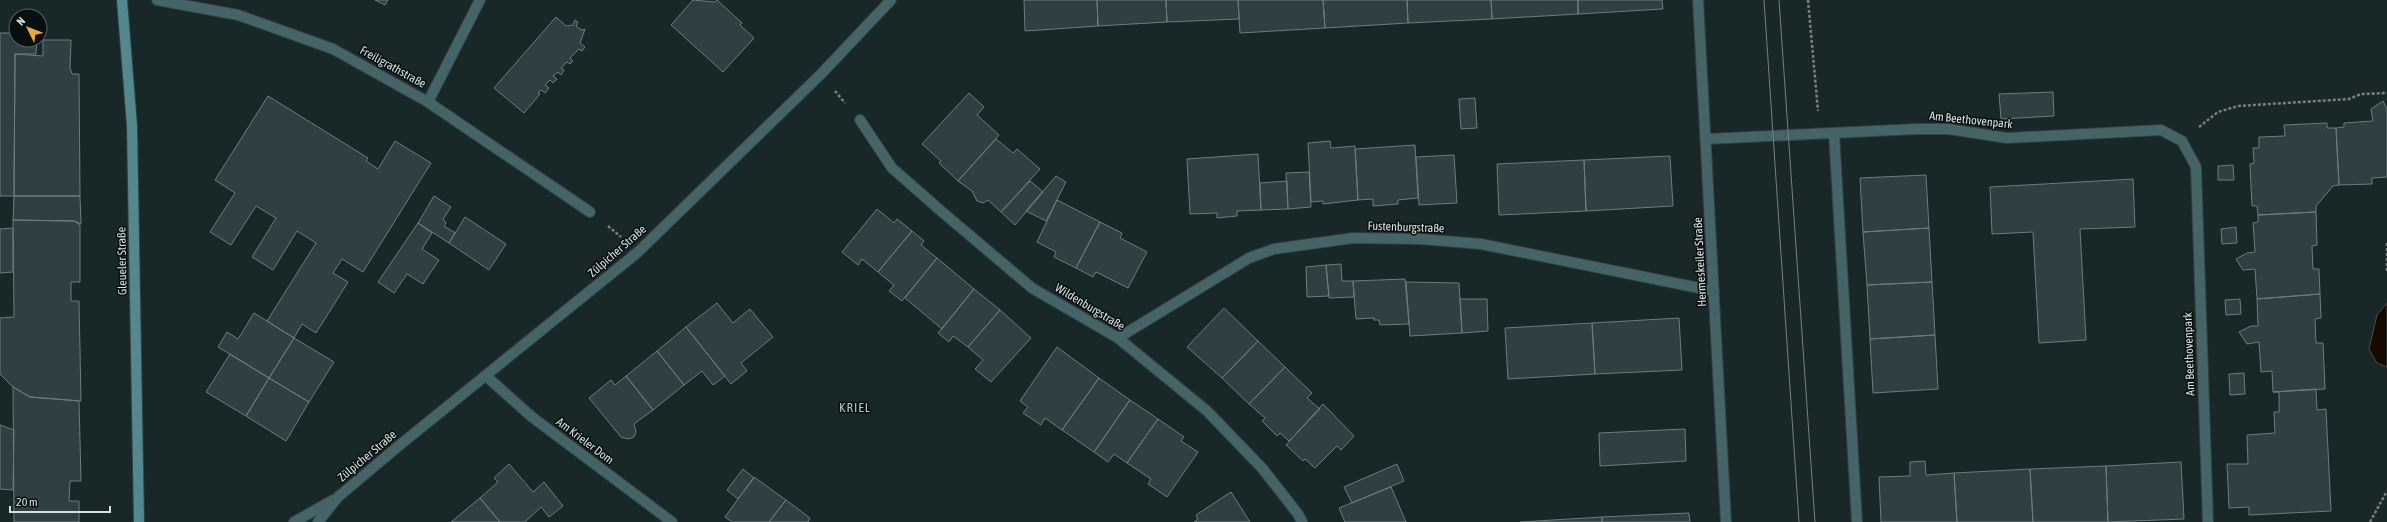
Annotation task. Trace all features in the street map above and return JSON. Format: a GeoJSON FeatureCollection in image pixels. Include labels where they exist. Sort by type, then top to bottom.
{"type":"FeatureCollection","features":[{"type":"Feature","properties":{"kind":"main road","name":"Gleueler Straße"},"geometry":{"type":"LineString","coordinates":[[122,0],[132,126],[139,522]]}},
{"type":"Feature","properties":{"kind":"street","name":"Freiligrathstraße"},"geometry":{"type":"LineString","coordinates":[[157,0],[238,15],[333,49],[428,102],[590,212]]}},
{"type":"Feature","properties":{"kind":"street"},"geometry":{"type":"LineString","coordinates":[[428,102],[480,0]]}},
{"type":"Feature","properties":{"kind":"street","name":"Zülpicher Straße"},"geometry":{"type":"LineString","coordinates":[[294,522],[338,497],[638,252],[821,74],[891,0]]}},
{"type":"Feature","properties":{"kind":"street","name":"Hermeskeiler Straße"},"geometry":{"type":"LineString","coordinates":[[1698,0],[1707,139],[1726,522]]}},
{"type":"Feature","properties":{"kind":"street","name":"Wildenburgstraße"},"geometry":{"type":"LineString","coordinates":[[860,120],[892,168],[1032,288],[1118,338],[1207,411],[1262,468],[1302,522]]}},
{"type":"Feature","properties":{"kind":"street","name":"Am Beethovenpark"},"geometry":{"type":"LineString","coordinates":[[1707,139],[1917,129],[1948,129],[2007,138],[2161,130],[2182,141],[2196,167],[2208,522]]}},
{"type":"Feature","properties":{"kind":"street"},"geometry":{"type":"LineString","coordinates":[[1834,133],[1857,522]]}},
{"type":"Feature","properties":{"kind":"street","name":"Fustenburgstraße"},"geometry":{"type":"LineString","coordinates":[[1118,338],[1249,258],[1274,249],[1353,238],[1420,239],[1481,244],[1714,291]]}},
{"type":"Feature","properties":{"kind":"street","name":"Am Krieler Dom"},"geometry":{"type":"LineString","coordinates":[[486,376],[532,417],[672,522]]}},
{"type":"Feature","properties":{"kind":"street","name":"Zülpicher Straße"},"geometry":{"type":"LineString","coordinates":[[318,522],[338,497]]}},
{"type":"Feature","properties":{"kind":"path"},"geometry":{"type":"LineString","coordinates":[[1808,0],[1820,134]]}},
{"type":"Feature","properties":{"kind":"path"},"geometry":{"type":"LineString","coordinates":[[821,74],[860,120]]}},
{"type":"Feature","properties":{"kind":"path"},"geometry":{"type":"LineString","coordinates":[[2182,141],[2218,112],[2238,106],[2349,99],[2361,94],[2387,93]]}},
{"type":"Feature","properties":{"kind":"path"},"geometry":{"type":"LineString","coordinates":[[590,212],[638,252]]}},
{"type":"Feature","properties":{"kind":"path"},"geometry":{"type":"LineString","coordinates":[[2387,244],[2387,272]]}},
{"type":"Feature","properties":{"kind":"path"},"geometry":{"type":"LineString","coordinates":[[2370,522],[2387,491]]}},
{"type":"Feature","properties":{"kind":"shaded area"},"geometry":{"type":"Polygon","coordinates":[[[2387,303],[2387,367],[2377,363],[2369,349],[2377,315],[2387,303]]]}},
{"type":"Feature","properties":{"kind":"building"},"geometry":{"type":"Polygon","coordinates":[[[375,0],[388,0],[385,5],[375,0]]]}},
{"type":"Feature","properties":{"kind":"building"},"geometry":{"type":"Polygon","coordinates":[[[693,0],[715,2],[717,0],[742,23],[740,25],[754,38],[723,72],[671,25],[693,0]]]}},
{"type":"Feature","properties":{"kind":"building"},"geometry":{"type":"Polygon","coordinates":[[[1024,0],[1097,0],[1098,26],[1025,31],[1024,0]]]}},
{"type":"Feature","properties":{"kind":"building"},"geometry":{"type":"Polygon","coordinates":[[[1097,0],[1166,0],[1167,22],[1098,26],[1097,0]]]}},
{"type":"Feature","properties":{"kind":"building"},"geometry":{"type":"Polygon","coordinates":[[[1166,0],[1238,0],[1239,19],[1167,22],[1166,0]]]}},
{"type":"Feature","properties":{"kind":"building"},"geometry":{"type":"Polygon","coordinates":[[[1238,0],[1323,0],[1325,28],[1240,33],[1238,0]]]}},
{"type":"Feature","properties":{"kind":"building"},"geometry":{"type":"Polygon","coordinates":[[[1323,0],[1407,0],[1408,23],[1325,28],[1323,0]]]}},
{"type":"Feature","properties":{"kind":"building"},"geometry":{"type":"Polygon","coordinates":[[[1407,0],[1491,0],[1492,19],[1408,23],[1407,0]]]}},
{"type":"Feature","properties":{"kind":"building"},"geometry":{"type":"Polygon","coordinates":[[[1491,0],[1578,0],[1578,14],[1492,19],[1491,0]]]}},
{"type":"Feature","properties":{"kind":"building"},"geometry":{"type":"Polygon","coordinates":[[[1578,0],[1662,0],[1663,9],[1578,14],[1578,0]]]}},
{"type":"Feature","properties":{"kind":"building"},"geometry":{"type":"Polygon","coordinates":[[[556,17],[566,26],[573,25],[575,20],[578,22],[576,26],[582,30],[585,29],[580,43],[585,47],[582,51],[579,49],[570,58],[573,61],[570,64],[567,62],[561,68],[564,70],[561,75],[558,72],[553,76],[557,79],[553,83],[550,80],[545,85],[549,88],[545,93],[541,90],[538,93],[540,94],[524,113],[494,88],[556,17]]]}},
{"type":"Feature","properties":{"kind":"building"},"geometry":{"type":"Polygon","coordinates":[[[0,33],[8,33],[8,48],[36,48],[36,54],[15,54],[14,196],[0,196],[0,33]]]}},
{"type":"Feature","properties":{"kind":"building"},"geometry":{"type":"Polygon","coordinates":[[[48,40],[71,40],[70,68],[72,74],[79,74],[80,196],[14,196],[15,54],[43,56],[43,48],[48,48],[48,40]]]}},
{"type":"Feature","properties":{"kind":"building"},"geometry":{"type":"Polygon","coordinates":[[[2053,92],[2054,116],[2001,119],[1999,94],[2053,92]]]}},
{"type":"Feature","properties":{"kind":"building"},"geometry":{"type":"Polygon","coordinates":[[[969,93],[984,107],[977,115],[999,135],[958,181],[939,163],[941,161],[922,144],[969,93]]]}},
{"type":"Feature","properties":{"kind":"building"},"geometry":{"type":"Polygon","coordinates":[[[268,96],[368,158],[366,161],[378,169],[395,141],[431,163],[363,272],[342,259],[333,273],[348,282],[316,333],[302,324],[294,338],[267,321],[316,243],[297,231],[273,270],[252,257],[276,218],[256,206],[231,245],[210,232],[235,193],[215,180],[268,96]]]}},
{"type":"Feature","properties":{"kind":"building"},"geometry":{"type":"Polygon","coordinates":[[[1475,98],[1477,128],[1461,129],[1459,99],[1475,98]]]}},
{"type":"Feature","properties":{"kind":"building"},"geometry":{"type":"Polygon","coordinates":[[[2383,101],[2387,109],[2387,177],[2372,178],[2372,184],[2339,185],[2336,128],[2344,127],[2344,123],[2373,121],[2371,109],[2383,101]]]}},
{"type":"Feature","properties":{"kind":"building"},"geometry":{"type":"Polygon","coordinates":[[[2327,123],[2327,128],[2336,128],[2339,185],[2333,186],[2316,206],[2316,212],[2258,215],[2257,206],[2252,206],[2250,164],[2254,163],[2253,148],[2259,148],[2259,137],[2285,136],[2284,125],[2327,123]]]}},
{"type":"Feature","properties":{"kind":"building"},"geometry":{"type":"Polygon","coordinates":[[[996,139],[1013,153],[1017,149],[1040,169],[1001,212],[988,200],[983,203],[977,201],[972,191],[958,181],[996,139]]]}},
{"type":"Feature","properties":{"kind":"building"},"geometry":{"type":"Polygon","coordinates":[[[1330,141],[1331,148],[1355,146],[1358,200],[1323,204],[1323,201],[1311,202],[1308,143],[1330,141]]]}},
{"type":"Feature","properties":{"kind":"building"},"geometry":{"type":"Polygon","coordinates":[[[1415,145],[1418,198],[1398,200],[1398,204],[1373,206],[1373,199],[1358,200],[1355,149],[1415,145]]]}},
{"type":"Feature","properties":{"kind":"building"},"geometry":{"type":"Polygon","coordinates":[[[1258,154],[1261,210],[1237,211],[1237,216],[1217,218],[1217,213],[1190,214],[1187,159],[1258,154]]]}},
{"type":"Feature","properties":{"kind":"building"},"geometry":{"type":"Polygon","coordinates":[[[1454,155],[1457,203],[1419,205],[1416,157],[1454,155]]]}},
{"type":"Feature","properties":{"kind":"building"},"geometry":{"type":"Polygon","coordinates":[[[1670,156],[1673,206],[1586,211],[1584,160],[1670,156]]]}},
{"type":"Feature","properties":{"kind":"building"},"geometry":{"type":"Polygon","coordinates":[[[1584,160],[1586,211],[1499,215],[1497,164],[1584,160]]]}},
{"type":"Feature","properties":{"kind":"building"},"geometry":{"type":"Polygon","coordinates":[[[2233,165],[2234,180],[2218,180],[2218,166],[2233,165]]]}},
{"type":"Feature","properties":{"kind":"building"},"geometry":{"type":"Polygon","coordinates":[[[1309,172],[1311,207],[1288,209],[1286,173],[1309,172]]]}},
{"type":"Feature","properties":{"kind":"building"},"geometry":{"type":"Polygon","coordinates":[[[1926,175],[1929,228],[1863,232],[1860,178],[1926,175]]]}},
{"type":"Feature","properties":{"kind":"building"},"geometry":{"type":"Polygon","coordinates":[[[1056,176],[1066,182],[1046,221],[1026,211],[1056,176]]]}},
{"type":"Feature","properties":{"kind":"building"},"geometry":{"type":"Polygon","coordinates":[[[2133,179],[2135,227],[2080,229],[2086,340],[2039,343],[2033,232],[1992,234],[1990,187],[2133,179]]]}},
{"type":"Feature","properties":{"kind":"building"},"geometry":{"type":"Polygon","coordinates":[[[1030,181],[1043,192],[1015,225],[1001,212],[1030,181]]]}},
{"type":"Feature","properties":{"kind":"building"},"geometry":{"type":"Polygon","coordinates":[[[1287,181],[1288,209],[1261,210],[1260,183],[1287,181]]]}},
{"type":"Feature","properties":{"kind":"building"},"geometry":{"type":"Polygon","coordinates":[[[14,196],[80,196],[81,224],[74,221],[13,220],[14,196]]]}},
{"type":"Feature","properties":{"kind":"building"},"geometry":{"type":"Polygon","coordinates":[[[434,196],[451,207],[443,219],[446,223],[444,226],[455,233],[449,243],[418,223],[434,196]]]}},
{"type":"Feature","properties":{"kind":"building"},"geometry":{"type":"Polygon","coordinates":[[[1057,200],[1100,222],[1076,268],[1054,257],[1056,252],[1037,242],[1057,200]]]}},
{"type":"Feature","properties":{"kind":"building"},"geometry":{"type":"Polygon","coordinates":[[[877,209],[894,223],[897,219],[912,231],[878,272],[862,259],[858,265],[842,252],[877,209]]]}},
{"type":"Feature","properties":{"kind":"building"},"geometry":{"type":"Polygon","coordinates":[[[2316,212],[2317,245],[2312,246],[2313,269],[2319,269],[2320,294],[2257,299],[2255,269],[2243,270],[2236,259],[2247,253],[2255,252],[2253,223],[2258,222],[2258,215],[2316,212]]]}},
{"type":"Feature","properties":{"kind":"building"},"geometry":{"type":"Polygon","coordinates":[[[465,217],[506,244],[489,270],[449,243],[465,217]]]}},
{"type":"Feature","properties":{"kind":"building"},"geometry":{"type":"Polygon","coordinates":[[[13,220],[74,221],[80,225],[80,282],[71,282],[71,301],[79,301],[81,401],[30,397],[13,387],[0,374],[0,318],[14,317],[13,220]]]}},
{"type":"Feature","properties":{"kind":"building"},"geometry":{"type":"Polygon","coordinates":[[[1100,222],[1122,233],[1120,238],[1147,252],[1128,288],[1096,272],[1093,277],[1076,268],[1100,222]]]}},
{"type":"Feature","properties":{"kind":"building"},"geometry":{"type":"Polygon","coordinates":[[[418,223],[432,233],[422,249],[439,260],[423,284],[407,274],[394,293],[378,282],[418,223]]]}},
{"type":"Feature","properties":{"kind":"building"},"geometry":{"type":"Polygon","coordinates":[[[2236,227],[2237,243],[2222,244],[2221,229],[2236,227]]]}},
{"type":"Feature","properties":{"kind":"building"},"geometry":{"type":"Polygon","coordinates":[[[13,228],[13,272],[0,273],[0,229],[13,228]]]}},
{"type":"Feature","properties":{"kind":"building"},"geometry":{"type":"Polygon","coordinates":[[[1929,228],[1932,282],[1867,285],[1863,232],[1929,228]]]}},
{"type":"Feature","properties":{"kind":"building"},"geometry":{"type":"Polygon","coordinates":[[[912,231],[924,241],[921,245],[937,258],[902,301],[889,291],[894,285],[878,272],[912,231]]]}},
{"type":"Feature","properties":{"kind":"building"},"geometry":{"type":"Polygon","coordinates":[[[937,258],[974,289],[942,329],[905,298],[937,258]]]}},
{"type":"Feature","properties":{"kind":"building"},"geometry":{"type":"Polygon","coordinates":[[[1341,264],[1342,281],[1353,281],[1354,297],[1329,298],[1326,265],[1341,264]]]}},
{"type":"Feature","properties":{"kind":"building"},"geometry":{"type":"Polygon","coordinates":[[[1326,265],[1329,296],[1307,297],[1306,267],[1326,265]]]}},
{"type":"Feature","properties":{"kind":"building"},"geometry":{"type":"Polygon","coordinates":[[[1405,279],[1409,324],[1380,325],[1379,320],[1374,320],[1374,318],[1356,319],[1353,281],[1405,279]]]}},
{"type":"Feature","properties":{"kind":"building"},"geometry":{"type":"Polygon","coordinates":[[[1406,282],[1459,283],[1462,333],[1410,336],[1406,282]]]}},
{"type":"Feature","properties":{"kind":"building"},"geometry":{"type":"Polygon","coordinates":[[[1932,282],[1935,335],[1870,339],[1867,285],[1932,282]]]}},
{"type":"Feature","properties":{"kind":"building"},"geometry":{"type":"Polygon","coordinates":[[[974,289],[1000,310],[968,347],[953,336],[949,342],[938,333],[974,289]]]}},
{"type":"Feature","properties":{"kind":"building"},"geometry":{"type":"Polygon","coordinates":[[[2320,294],[2321,318],[2315,319],[2316,343],[2323,343],[2325,389],[2273,392],[2272,371],[2261,372],[2259,342],[2247,344],[2239,332],[2251,326],[2258,326],[2257,299],[2320,294]]]}},
{"type":"Feature","properties":{"kind":"building"},"geometry":{"type":"Polygon","coordinates":[[[1460,299],[1487,299],[1488,331],[1462,333],[1460,299]]]}},
{"type":"Feature","properties":{"kind":"building"},"geometry":{"type":"Polygon","coordinates":[[[2240,299],[2241,314],[2226,315],[2225,300],[2240,299]]]}},
{"type":"Feature","properties":{"kind":"building"},"geometry":{"type":"Polygon","coordinates":[[[717,303],[733,323],[750,309],[773,337],[741,363],[747,371],[731,384],[686,327],[717,303]]]}},
{"type":"Feature","properties":{"kind":"building"},"geometry":{"type":"Polygon","coordinates":[[[1224,308],[1258,341],[1222,378],[1187,347],[1224,308]]]}},
{"type":"Feature","properties":{"kind":"building"},"geometry":{"type":"Polygon","coordinates":[[[1000,310],[1031,338],[991,382],[975,369],[983,360],[968,347],[1000,310]]]}},
{"type":"Feature","properties":{"kind":"building"},"geometry":{"type":"Polygon","coordinates":[[[254,313],[294,338],[269,378],[218,347],[227,332],[238,339],[254,313]]]}},
{"type":"Feature","properties":{"kind":"building"},"geometry":{"type":"Polygon","coordinates":[[[1679,318],[1682,370],[1595,374],[1592,323],[1679,318]]]}},
{"type":"Feature","properties":{"kind":"building"},"geometry":{"type":"Polygon","coordinates":[[[1592,323],[1595,374],[1508,379],[1505,328],[1592,323]]]}},
{"type":"Feature","properties":{"kind":"building"},"geometry":{"type":"Polygon","coordinates":[[[686,327],[725,376],[713,385],[702,371],[684,385],[657,351],[686,327]]]}},
{"type":"Feature","properties":{"kind":"building"},"geometry":{"type":"Polygon","coordinates":[[[1935,335],[1938,389],[1873,393],[1870,339],[1935,335]]]}},
{"type":"Feature","properties":{"kind":"building"},"geometry":{"type":"Polygon","coordinates":[[[294,338],[334,362],[309,402],[269,378],[294,338]]]}},
{"type":"Feature","properties":{"kind":"building"},"geometry":{"type":"Polygon","coordinates":[[[1258,341],[1285,367],[1249,404],[1222,378],[1258,341]]]}},
{"type":"Feature","properties":{"kind":"building"},"geometry":{"type":"Polygon","coordinates":[[[1057,347],[1099,378],[1062,430],[1045,418],[1041,425],[1023,413],[1028,407],[1020,401],[1057,347]]]}},
{"type":"Feature","properties":{"kind":"building"},"geometry":{"type":"Polygon","coordinates":[[[657,351],[684,385],[653,410],[626,376],[657,351]]]}},
{"type":"Feature","properties":{"kind":"building"},"geometry":{"type":"Polygon","coordinates":[[[230,354],[269,378],[246,416],[206,392],[230,354]]]}},
{"type":"Feature","properties":{"kind":"building"},"geometry":{"type":"Polygon","coordinates":[[[1285,367],[1312,393],[1307,398],[1320,409],[1289,441],[1280,433],[1277,436],[1262,421],[1265,418],[1249,404],[1285,367]]]}},
{"type":"Feature","properties":{"kind":"building"},"geometry":{"type":"Polygon","coordinates":[[[2244,373],[2245,394],[2230,395],[2229,374],[2244,373]]]}},
{"type":"Feature","properties":{"kind":"building"},"geometry":{"type":"Polygon","coordinates":[[[626,376],[653,410],[634,424],[636,432],[634,437],[628,439],[621,437],[589,398],[611,380],[615,385],[626,376]]]}},
{"type":"Feature","properties":{"kind":"building"},"geometry":{"type":"Polygon","coordinates":[[[269,378],[309,402],[286,441],[246,416],[269,378]]]}},
{"type":"Feature","properties":{"kind":"building"},"geometry":{"type":"Polygon","coordinates":[[[1099,378],[1130,400],[1094,452],[1062,430],[1099,378]]]}},
{"type":"Feature","properties":{"kind":"building"},"geometry":{"type":"Polygon","coordinates":[[[13,387],[30,397],[79,401],[81,481],[70,481],[69,501],[79,501],[79,522],[14,522],[13,387]]]}},
{"type":"Feature","properties":{"kind":"building"},"geometry":{"type":"Polygon","coordinates":[[[2316,389],[2317,410],[2326,409],[2331,511],[2249,515],[2249,507],[2229,508],[2227,464],[2248,464],[2247,435],[2275,433],[2274,412],[2279,412],[2279,392],[2273,392],[2316,389]]]}},
{"type":"Feature","properties":{"kind":"building"},"geometry":{"type":"Polygon","coordinates":[[[1130,400],[1158,419],[1127,463],[1114,454],[1108,462],[1094,452],[1130,400]]]}},
{"type":"Feature","properties":{"kind":"building"},"geometry":{"type":"Polygon","coordinates":[[[1323,404],[1354,436],[1341,450],[1337,446],[1315,468],[1305,459],[1303,461],[1286,445],[1323,404]]]}},
{"type":"Feature","properties":{"kind":"building"},"geometry":{"type":"Polygon","coordinates":[[[1158,419],[1184,437],[1181,441],[1198,452],[1167,497],[1148,484],[1151,479],[1127,463],[1158,419]]]}},
{"type":"Feature","properties":{"kind":"building"},"geometry":{"type":"Polygon","coordinates":[[[0,425],[14,430],[13,490],[0,489],[0,425]]]}},
{"type":"Feature","properties":{"kind":"building"},"geometry":{"type":"Polygon","coordinates":[[[1685,429],[1686,461],[1600,466],[1599,433],[1685,429]]]}},
{"type":"Feature","properties":{"kind":"building"},"geometry":{"type":"Polygon","coordinates":[[[1925,461],[1926,475],[1954,473],[1957,522],[1881,522],[1879,477],[1910,476],[1910,462],[1925,461]]]}},
{"type":"Feature","properties":{"kind":"building"},"geometry":{"type":"Polygon","coordinates":[[[2181,462],[2184,519],[2108,522],[2106,466],[2181,462]]]}},
{"type":"Feature","properties":{"kind":"building"},"geometry":{"type":"Polygon","coordinates":[[[509,464],[533,492],[544,482],[563,506],[549,517],[541,507],[525,522],[500,522],[480,498],[498,482],[494,478],[509,464]]]}},
{"type":"Feature","properties":{"kind":"building"},"geometry":{"type":"Polygon","coordinates":[[[1397,464],[1404,481],[1352,503],[1344,487],[1397,464]]]}},
{"type":"Feature","properties":{"kind":"building"},"geometry":{"type":"Polygon","coordinates":[[[2106,466],[2108,522],[2033,522],[2030,469],[2106,466]]]}},
{"type":"Feature","properties":{"kind":"building"},"geometry":{"type":"Polygon","coordinates":[[[743,469],[754,478],[738,499],[727,490],[743,469]]]}},
{"type":"Feature","properties":{"kind":"building"},"geometry":{"type":"Polygon","coordinates":[[[2030,469],[2033,522],[1957,522],[1954,473],[2030,469]]]}},
{"type":"Feature","properties":{"kind":"building"},"geometry":{"type":"Polygon","coordinates":[[[754,477],[786,500],[769,522],[732,522],[725,517],[754,477]]]}},
{"type":"Feature","properties":{"kind":"building"},"geometry":{"type":"Polygon","coordinates":[[[1391,487],[1406,522],[1345,522],[1339,508],[1391,487]]]}},
{"type":"Feature","properties":{"kind":"building"},"geometry":{"type":"Polygon","coordinates":[[[1231,492],[1250,522],[1194,522],[1198,519],[1196,515],[1231,492]]]}},
{"type":"Feature","properties":{"kind":"building"},"geometry":{"type":"Polygon","coordinates":[[[480,498],[500,522],[451,522],[480,498]]]}},
{"type":"Feature","properties":{"kind":"building"},"geometry":{"type":"Polygon","coordinates":[[[786,500],[810,518],[808,522],[769,522],[786,500]]]}},
{"type":"Feature","properties":{"kind":"building"},"geometry":{"type":"Polygon","coordinates":[[[1689,513],[1690,522],[1602,522],[1602,517],[1689,513]]]}},
{"type":"Feature","properties":{"kind":"building"},"geometry":{"type":"Polygon","coordinates":[[[1602,517],[1602,522],[1520,522],[1602,517]]]}},
{"type":"Feature","properties":{"kind":"tram line"},"geometry":{"type":"LineString","coordinates":[[1764,0],[1799,522]]}},
{"type":"Feature","properties":{"kind":"tram line"},"geometry":{"type":"LineString","coordinates":[[1779,0],[1815,522]]}},
{"type":"Feature","properties":{"kind":"district","name":"KRIEL"},"geometry":{"type":"Point","coordinates":[855,407]}}]}
